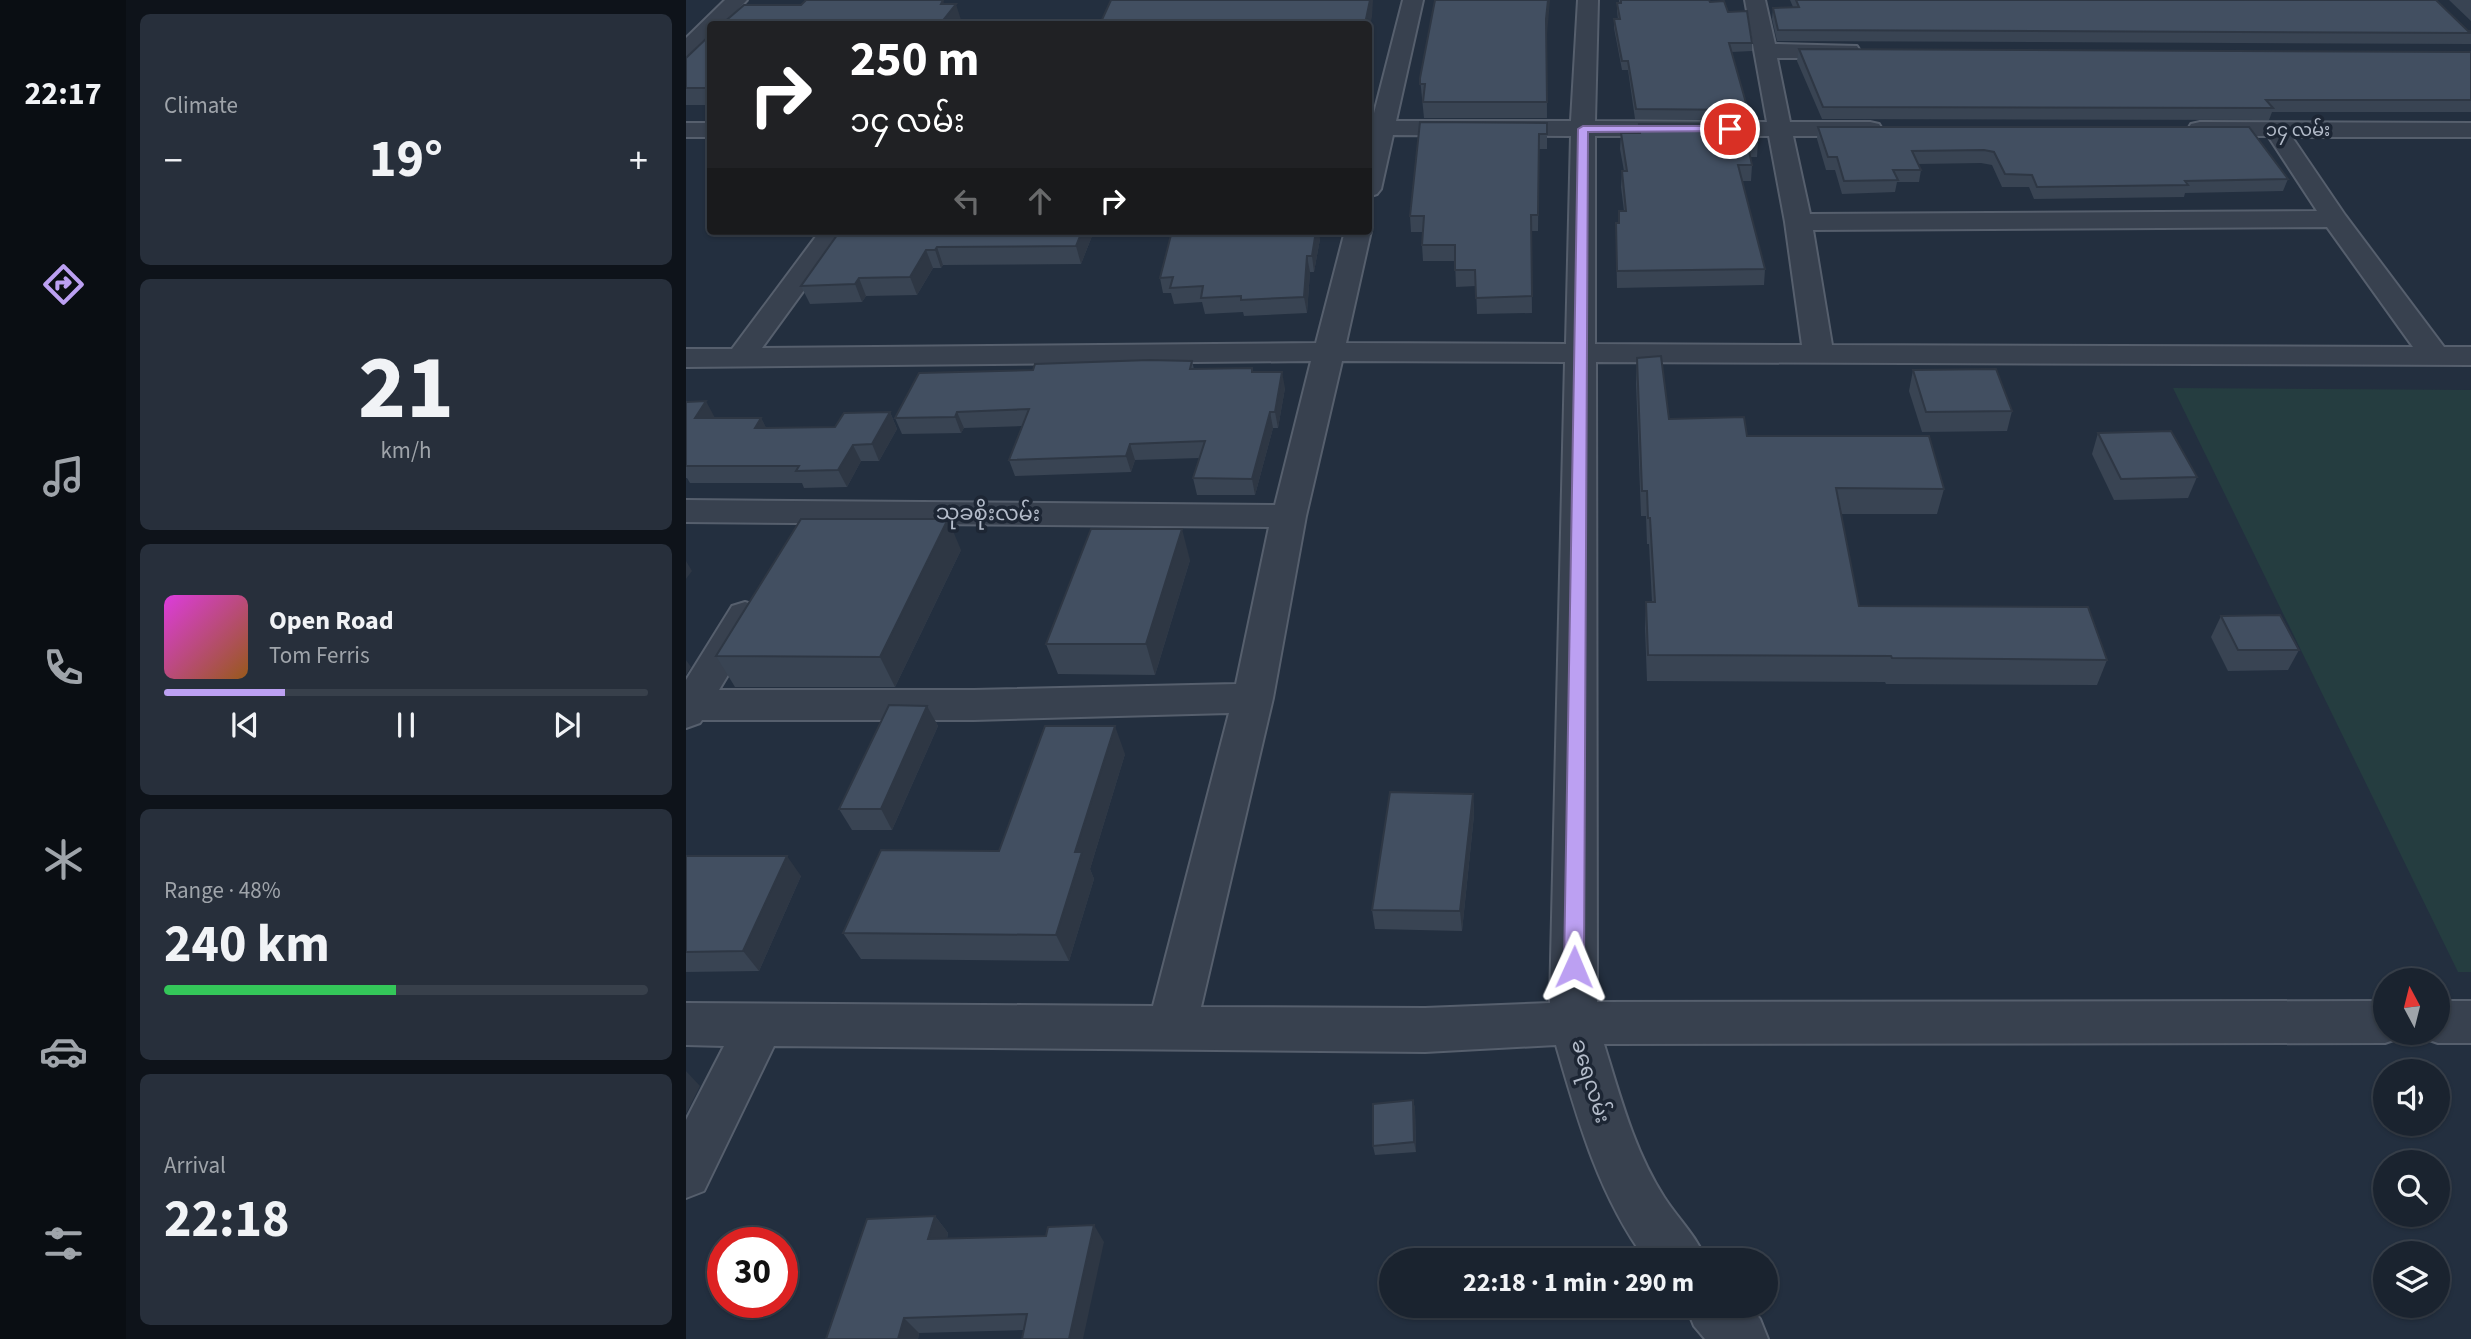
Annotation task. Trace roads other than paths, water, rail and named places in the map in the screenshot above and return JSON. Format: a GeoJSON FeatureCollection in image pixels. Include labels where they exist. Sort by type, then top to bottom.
{"type":"FeatureCollection","features":[{"type":"Feature","properties":{"kind":"street"},"geometry":{"type":"LineString","coordinates":[[715,21],[737,0]]}},
{"type":"Feature","properties":{"kind":"street"},"geometry":{"type":"LineString","coordinates":[[1372,158],[1390,46],[1413,0]]}},
{"type":"Feature","properties":{"kind":"street","name":"ခရေလမ်း"},"geometry":{"type":"LineString","coordinates":[[1588,0],[1583,129],[1573,1023],[1610,1144],[1645,1215],[1670,1248]]}},
{"type":"Feature","properties":{"kind":"street"},"geometry":{"type":"LineString","coordinates":[[1755,0],[1798,222],[1818,354]]}},
{"type":"Feature","properties":{"kind":"street"},"geometry":{"type":"LineString","coordinates":[[687,49],[707,29]]}},
{"type":"Feature","properties":{"kind":"street"},"geometry":{"type":"LineString","coordinates":[[687,49],[707,48]]}},
{"type":"Feature","properties":{"kind":"street"},"geometry":{"type":"LineString","coordinates":[[1767,51],[1877,51]]}},
{"type":"Feature","properties":{"kind":"street"},"geometry":{"type":"LineString","coordinates":[[1376,128],[1890,129]]}},
{"type":"Feature","properties":{"kind":"street"},"geometry":{"type":"LineString","coordinates":[[686,130],[707,130]]}},
{"type":"Feature","properties":{"kind":"street","name":"၁၄ လမ်း"},"geometry":{"type":"LineString","coordinates":[[2179,130],[2471,130]]}},
{"type":"Feature","properties":{"kind":"street"},"geometry":{"type":"LineString","coordinates":[[2276,130],[2335,219],[2436,357]]}},
{"type":"Feature","properties":{"kind":"street"},"geometry":{"type":"LineString","coordinates":[[1798,222],[2335,219]]}},
{"type":"Feature","properties":{"kind":"street"},"geometry":{"type":"LineString","coordinates":[[740,358],[831,235]]}},
{"type":"Feature","properties":{"kind":"street"},"geometry":{"type":"LineString","coordinates":[[1172,1027],[1253,698],[1289,516],[1357,235]]}},
{"type":"Feature","properties":{"kind":"street"},"geometry":{"type":"LineString","coordinates":[[686,358],[1330,352],[2471,356]]}},
{"type":"Feature","properties":{"kind":"street","name":"သုခစိုးလမ်း"},"geometry":{"type":"LineString","coordinates":[[686,511],[1289,516]]}},
{"type":"Feature","properties":{"kind":"street"},"geometry":{"type":"LineString","coordinates":[[785,546],[801,512]]}},
{"type":"Feature","properties":{"kind":"street"},"geometry":{"type":"LineString","coordinates":[[688,709],[758,592]]}},
{"type":"Feature","properties":{"kind":"street"},"geometry":{"type":"LineString","coordinates":[[688,709],[1253,698]]}},
{"type":"Feature","properties":{"kind":"street"},"geometry":{"type":"LineString","coordinates":[[686,1024],[1425,1030],[1573,1023],[2373,1022]]}},
{"type":"Feature","properties":{"kind":"street"},"geometry":{"type":"LineString","coordinates":[[2450,1022],[2471,1022]]}},
{"type":"Feature","properties":{"kind":"street"},"geometry":{"type":"LineString","coordinates":[[686,1172],[760,1024]]}},
{"type":"Feature","properties":{"kind":"street"},"geometry":{"type":"LineString","coordinates":[[1723,1318],[1740,1339]]}}]}
